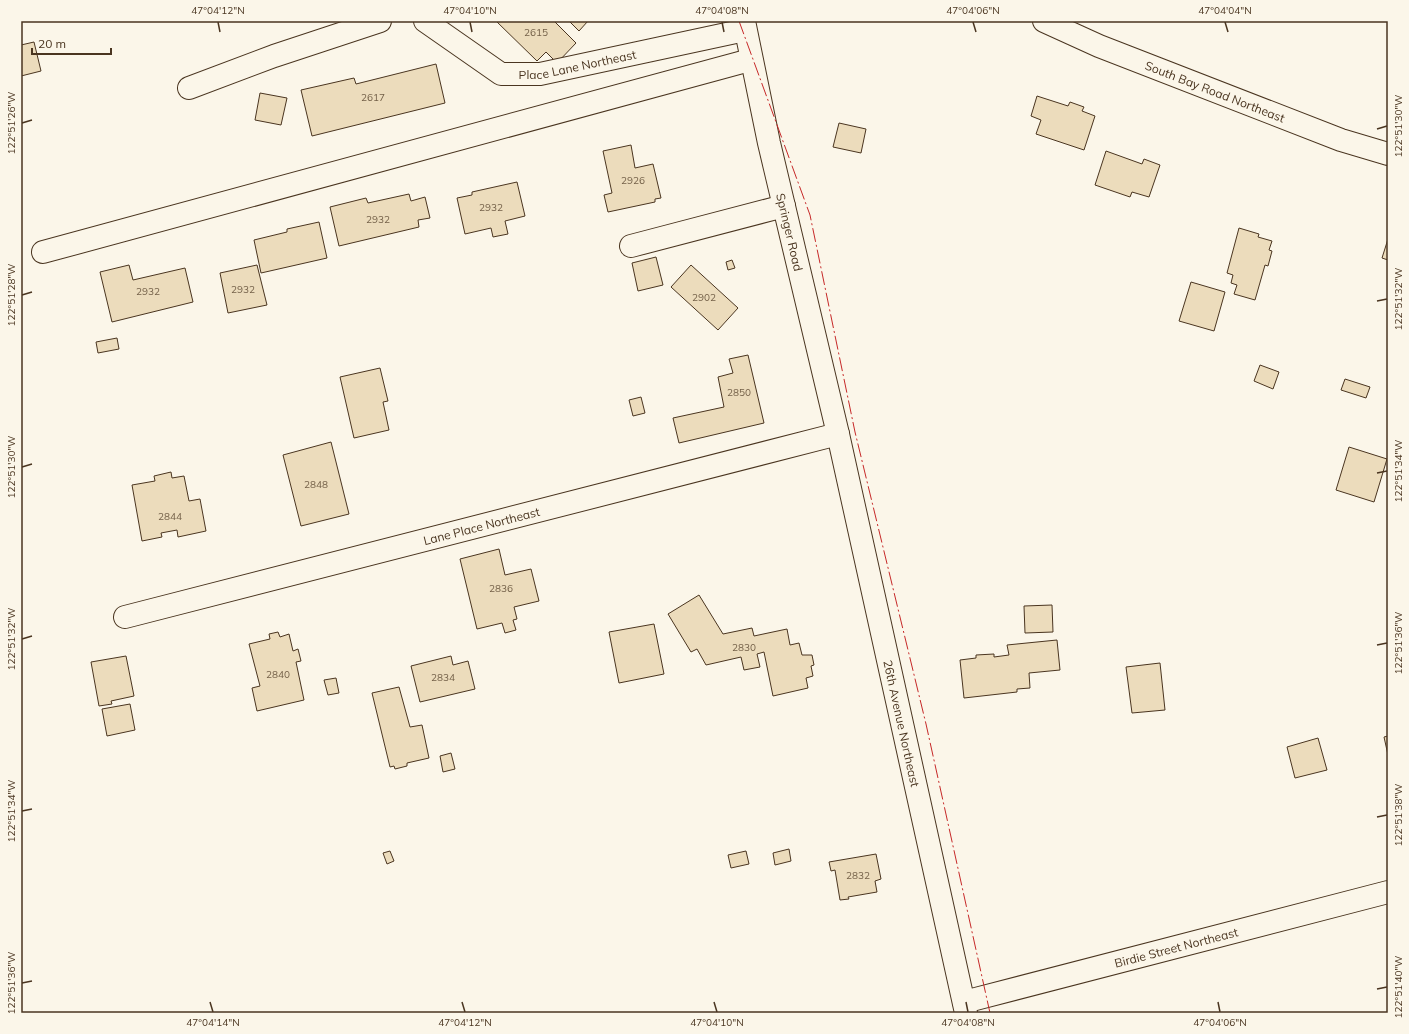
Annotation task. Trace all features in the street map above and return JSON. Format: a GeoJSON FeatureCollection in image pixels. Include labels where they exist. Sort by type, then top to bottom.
{"type":"FeatureCollection","features":[{"type":"Feature","properties":{"kind":"street"},"geometry":{"type":"LineString","coordinates":[[189,88],[274,56],[380,21]]}},
{"type":"Feature","properties":{"kind":"street","name":"Place Lane Northeast"},"geometry":{"type":"LineString","coordinates":[[425,21],[501,74],[540,74],[744,26]]}},
{"type":"Feature","properties":{"kind":"street","name":"South Bay Road Northeast"},"geometry":{"type":"LineString","coordinates":[[1044,21],[1099,46],[1333,137],[1388,154]]}},
{"type":"Feature","properties":{"kind":"street","name":"Springer Road"},"geometry":{"type":"LineString","coordinates":[[744,26],[750,60],[838,434]]}},
{"type":"Feature","properties":{"kind":"street"},"geometry":{"type":"LineString","coordinates":[[43,252],[750,60]]}},
{"type":"Feature","properties":{"kind":"street"},"geometry":{"type":"LineString","coordinates":[[631,246],[784,206]]}},
{"type":"Feature","properties":{"kind":"street","name":"Lane Place Northeast"},"geometry":{"type":"LineString","coordinates":[[126,617],[838,434]]}},
{"type":"Feature","properties":{"kind":"street","name":"26th Avenue Northeast"},"geometry":{"type":"LineString","coordinates":[[838,434],[965,1008]]}},
{"type":"Feature","properties":{"kind":"street","name":"Birdie Street Northeast"},"geometry":{"type":"LineString","coordinates":[[965,1008],[1388,892]]}},
{"type":"Feature","properties":{"kind":"building"},"geometry":{"type":"Polygon","coordinates":[[[496,21],[554,21],[576,43],[557,63],[546,52],[537,61],[496,21]]]}},
{"type":"Feature","properties":{"kind":"building"},"geometry":{"type":"Polygon","coordinates":[[[569,21],[588,21],[579,31],[569,21]]]}},
{"type":"Feature","properties":{"kind":"building"},"geometry":{"type":"Polygon","coordinates":[[[34,42],[41,71],[21,76],[21,45],[34,42]]]}},
{"type":"Feature","properties":{"kind":"building"},"geometry":{"type":"Polygon","coordinates":[[[436,64],[445,103],[312,136],[301,90],[354,78],[356,84],[436,64]]]}},
{"type":"Feature","properties":{"kind":"building"},"geometry":{"type":"Polygon","coordinates":[[[260,93],[287,98],[281,125],[255,120],[260,93]]]}},
{"type":"Feature","properties":{"kind":"building"},"geometry":{"type":"Polygon","coordinates":[[[1037,96],[1068,106],[1070,102],[1084,107],[1082,111],[1095,116],[1084,150],[1036,134],[1041,120],[1031,116],[1037,96]]]}},
{"type":"Feature","properties":{"kind":"building"},"geometry":{"type":"Polygon","coordinates":[[[839,123],[866,129],[861,153],[833,147],[839,123]]]}},
{"type":"Feature","properties":{"kind":"building"},"geometry":{"type":"Polygon","coordinates":[[[631,145],[635,168],[653,164],[661,198],[655,199],[655,202],[608,212],[604,195],[612,193],[603,151],[631,145]]]}},
{"type":"Feature","properties":{"kind":"building"},"geometry":{"type":"Polygon","coordinates":[[[1106,151],[1142,164],[1144,159],[1160,165],[1149,197],[1132,192],[1130,197],[1095,185],[1106,151]]]}},
{"type":"Feature","properties":{"kind":"building"},"geometry":{"type":"Polygon","coordinates":[[[517,182],[525,216],[505,221],[508,234],[493,237],[491,228],[465,234],[457,198],[472,195],[472,192],[517,182]]]}},
{"type":"Feature","properties":{"kind":"building"},"geometry":{"type":"Polygon","coordinates":[[[409,194],[411,201],[425,197],[430,218],[418,220],[419,227],[339,246],[330,207],[366,198],[368,203],[409,194]]]}},
{"type":"Feature","properties":{"kind":"building"},"geometry":{"type":"Polygon","coordinates":[[[319,222],[327,258],[261,273],[254,240],[287,232],[287,229],[319,222]]]}},
{"type":"Feature","properties":{"kind":"building"},"geometry":{"type":"Polygon","coordinates":[[[1239,228],[1259,234],[1258,237],[1272,241],[1269,250],[1272,251],[1268,266],[1265,265],[1255,300],[1234,294],[1237,285],[1231,283],[1233,275],[1227,273],[1239,228]]]}},
{"type":"Feature","properties":{"kind":"building"},"geometry":{"type":"Polygon","coordinates":[[[1388,239],[1388,260],[1382,258],[1388,239]]]}},
{"type":"Feature","properties":{"kind":"building"},"geometry":{"type":"Polygon","coordinates":[[[656,257],[663,285],[638,291],[632,263],[656,257]]]}},
{"type":"Feature","properties":{"kind":"building"},"geometry":{"type":"Polygon","coordinates":[[[732,260],[735,268],[728,270],[726,262],[732,260]]]}},
{"type":"Feature","properties":{"kind":"building"},"geometry":{"type":"Polygon","coordinates":[[[129,265],[133,280],[185,268],[193,302],[112,322],[100,272],[129,265]]]}},
{"type":"Feature","properties":{"kind":"building"},"geometry":{"type":"Polygon","coordinates":[[[257,265],[267,305],[228,313],[220,273],[257,265]]]}},
{"type":"Feature","properties":{"kind":"building"},"geometry":{"type":"Polygon","coordinates":[[[691,265],[738,308],[718,330],[671,287],[691,265]]]}},
{"type":"Feature","properties":{"kind":"building"},"geometry":{"type":"Polygon","coordinates":[[[1191,282],[1225,292],[1214,331],[1179,321],[1191,282]]]}},
{"type":"Feature","properties":{"kind":"building"},"geometry":{"type":"Polygon","coordinates":[[[117,338],[119,349],[98,353],[96,342],[117,338]]]}},
{"type":"Feature","properties":{"kind":"building"},"geometry":{"type":"Polygon","coordinates":[[[748,355],[764,423],[679,443],[673,418],[724,407],[718,377],[733,373],[729,359],[748,355]]]}},
{"type":"Feature","properties":{"kind":"building"},"geometry":{"type":"Polygon","coordinates":[[[1260,365],[1279,372],[1273,389],[1254,381],[1260,365]]]}},
{"type":"Feature","properties":{"kind":"building"},"geometry":{"type":"Polygon","coordinates":[[[380,368],[388,401],[383,402],[389,430],[354,438],[340,377],[380,368]]]}},
{"type":"Feature","properties":{"kind":"building"},"geometry":{"type":"Polygon","coordinates":[[[1345,379],[1370,387],[1366,398],[1341,390],[1345,379]]]}},
{"type":"Feature","properties":{"kind":"building"},"geometry":{"type":"Polygon","coordinates":[[[641,397],[645,413],[633,416],[629,400],[641,397]]]}},
{"type":"Feature","properties":{"kind":"building"},"geometry":{"type":"Polygon","coordinates":[[[331,442],[349,514],[301,526],[283,455],[331,442]]]}},
{"type":"Feature","properties":{"kind":"building"},"geometry":{"type":"Polygon","coordinates":[[[1349,447],[1387,459],[1374,502],[1336,490],[1349,447]]]}},
{"type":"Feature","properties":{"kind":"building"},"geometry":{"type":"Polygon","coordinates":[[[171,472],[172,478],[184,476],[189,501],[200,499],[206,531],[178,537],[177,530],[161,533],[162,537],[142,541],[132,485],[155,481],[154,476],[171,472]]]}},
{"type":"Feature","properties":{"kind":"building"},"geometry":{"type":"Polygon","coordinates":[[[499,549],[505,575],[531,569],[539,601],[514,607],[517,619],[513,620],[516,630],[505,633],[502,623],[477,629],[460,559],[499,549]]]}},
{"type":"Feature","properties":{"kind":"building"},"geometry":{"type":"Polygon","coordinates":[[[699,595],[723,634],[752,628],[754,636],[787,629],[790,645],[799,643],[802,655],[812,655],[814,665],[811,666],[813,676],[806,678],[808,688],[773,696],[764,652],[757,654],[760,667],[744,670],[741,657],[706,665],[697,649],[691,652],[668,614],[699,595]]]}},
{"type":"Feature","properties":{"kind":"building"},"geometry":{"type":"Polygon","coordinates":[[[1052,605],[1053,632],[1025,633],[1024,606],[1052,605]]]}},
{"type":"Feature","properties":{"kind":"building"},"geometry":{"type":"Polygon","coordinates":[[[654,624],[664,674],[619,683],[609,632],[654,624]]]}},
{"type":"Feature","properties":{"kind":"building"},"geometry":{"type":"Polygon","coordinates":[[[278,632],[280,637],[289,634],[293,651],[298,649],[301,661],[296,662],[304,700],[257,711],[252,688],[260,686],[249,644],[270,639],[269,634],[278,632]]]}},
{"type":"Feature","properties":{"kind":"building"},"geometry":{"type":"Polygon","coordinates":[[[1057,640],[1060,670],[1029,673],[1030,688],[1017,689],[1017,692],[964,698],[960,660],[976,658],[976,655],[994,654],[994,657],[1009,655],[1007,645],[1057,640]]]}},
{"type":"Feature","properties":{"kind":"building"},"geometry":{"type":"Polygon","coordinates":[[[126,656],[134,696],[111,701],[112,704],[99,706],[91,662],[126,656]]]}},
{"type":"Feature","properties":{"kind":"building"},"geometry":{"type":"Polygon","coordinates":[[[451,656],[453,665],[468,661],[475,689],[420,702],[411,666],[451,656]]]}},
{"type":"Feature","properties":{"kind":"building"},"geometry":{"type":"Polygon","coordinates":[[[1160,663],[1165,710],[1132,713],[1126,667],[1160,663]]]}},
{"type":"Feature","properties":{"kind":"building"},"geometry":{"type":"Polygon","coordinates":[[[336,678],[339,693],[328,695],[324,680],[336,678]]]}},
{"type":"Feature","properties":{"kind":"building"},"geometry":{"type":"Polygon","coordinates":[[[399,687],[410,727],[422,725],[429,758],[407,763],[407,766],[395,769],[394,766],[390,767],[372,693],[399,687]]]}},
{"type":"Feature","properties":{"kind":"building"},"geometry":{"type":"Polygon","coordinates":[[[130,704],[135,730],[107,736],[102,709],[130,704]]]}},
{"type":"Feature","properties":{"kind":"building"},"geometry":{"type":"Polygon","coordinates":[[[1388,736],[1388,755],[1384,737],[1388,736]]]}},
{"type":"Feature","properties":{"kind":"building"},"geometry":{"type":"Polygon","coordinates":[[[1318,738],[1327,770],[1295,778],[1287,747],[1318,738]]]}},
{"type":"Feature","properties":{"kind":"building"},"geometry":{"type":"Polygon","coordinates":[[[451,753],[455,769],[443,772],[440,756],[451,753]]]}},
{"type":"Feature","properties":{"kind":"building"},"geometry":{"type":"Polygon","coordinates":[[[789,849],[791,861],[775,865],[773,853],[789,849]]]}},
{"type":"Feature","properties":{"kind":"building"},"geometry":{"type":"Polygon","coordinates":[[[390,851],[394,861],[387,864],[383,853],[390,851]]]}},
{"type":"Feature","properties":{"kind":"building"},"geometry":{"type":"Polygon","coordinates":[[[746,851],[749,864],[731,868],[728,855],[746,851]]]}},
{"type":"Feature","properties":{"kind":"building"},"geometry":{"type":"Polygon","coordinates":[[[876,854],[881,879],[875,881],[877,892],[848,897],[849,899],[840,900],[835,870],[831,871],[829,862],[876,854]]]}},
{"type":"Feature","properties":{"kind":"power"},"geometry":{"type":"LineString","coordinates":[[739,21],[810,215],[855,432],[926,724],[990,1013]]}}]}
